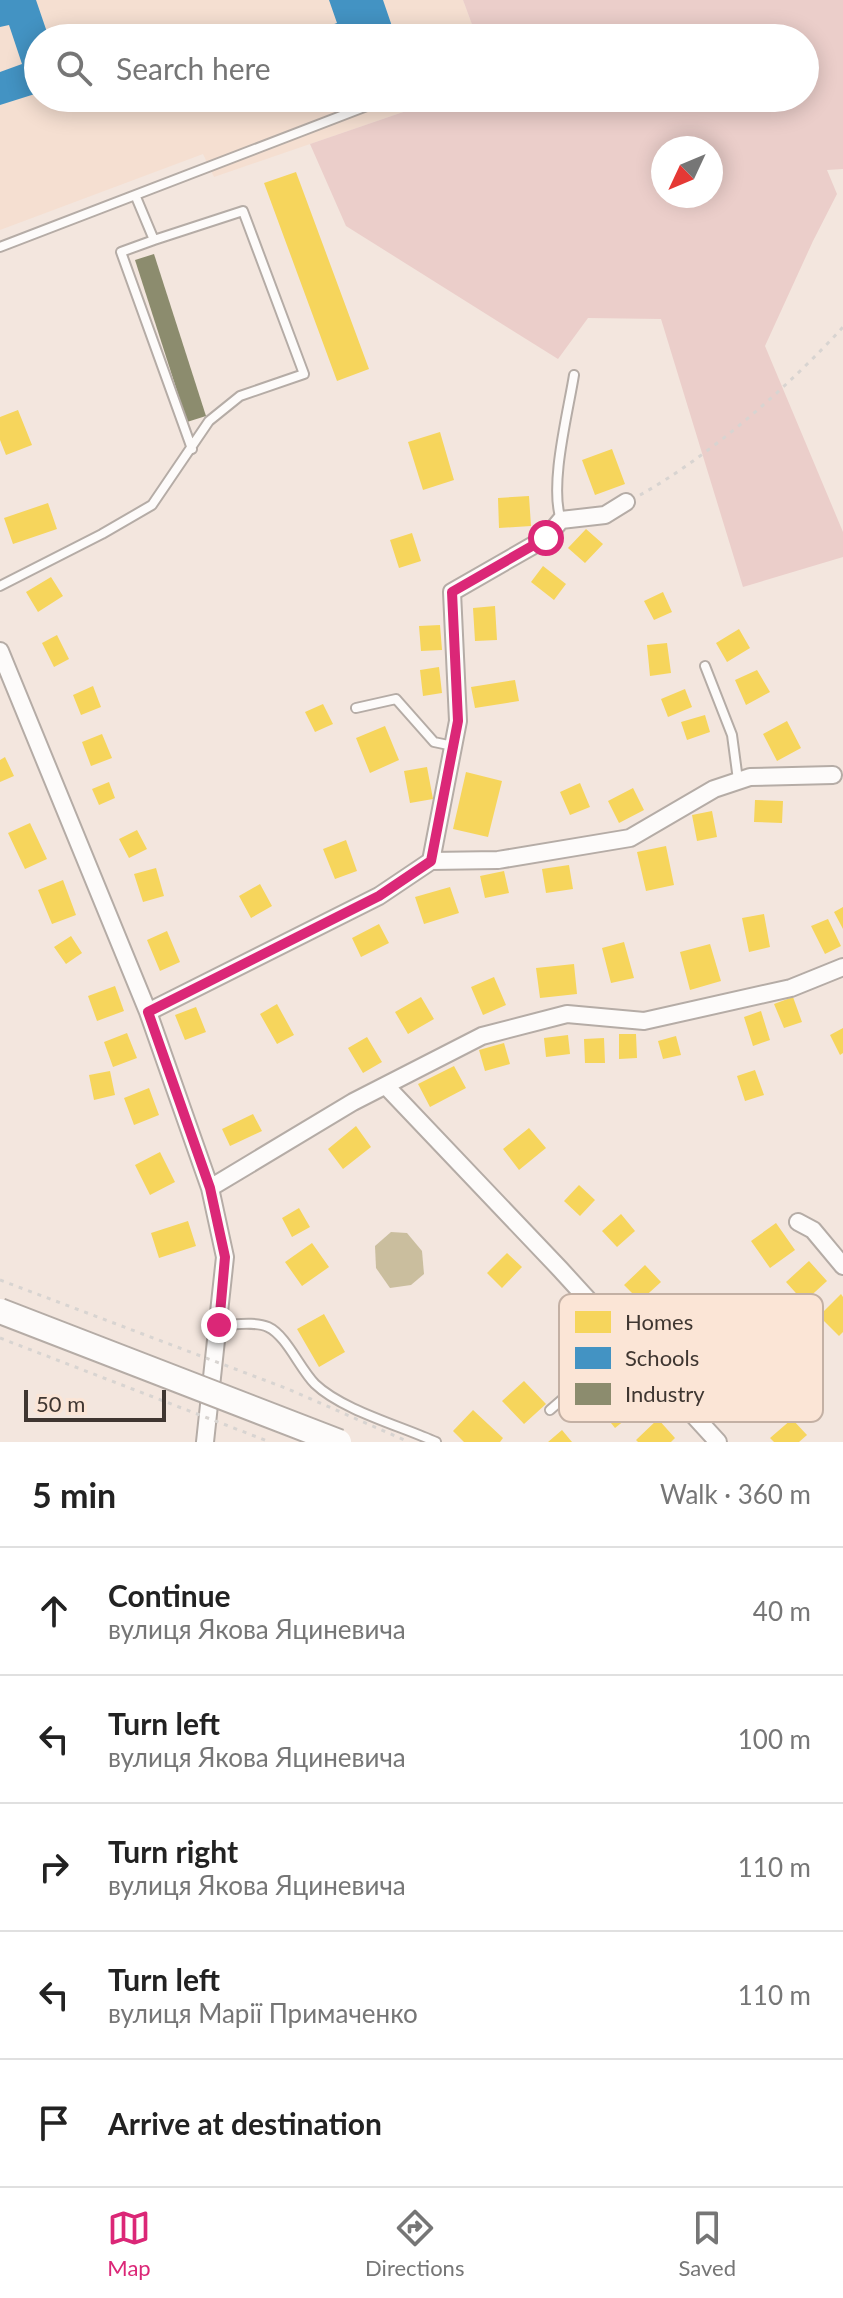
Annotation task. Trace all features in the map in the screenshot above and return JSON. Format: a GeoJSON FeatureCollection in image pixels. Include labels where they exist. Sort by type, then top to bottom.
{"type":"FeatureCollection","features":[{"type":"Feature","properties":{"kind":"main road"},"geometry":{"type":"LineString","coordinates":[[0,1311],[339,1442]]}},
{"type":"Feature","properties":{"kind":"street"},"geometry":{"type":"LineString","coordinates":[[431,861],[458,721],[452,592],[546,538],[561,520],[605,515],[626,502]]}},
{"type":"Feature","properties":{"kind":"street"},"geometry":{"type":"LineString","coordinates":[[0,651],[148,1012],[210,1188],[225,1257],[205,1442]]}},
{"type":"Feature","properties":{"kind":"street"},"geometry":{"type":"LineString","coordinates":[[148,1012],[379,896],[431,861],[498,860],[630,838],[714,789],[750,777],[833,775]]}},
{"type":"Feature","properties":{"kind":"street"},"geometry":{"type":"LineString","coordinates":[[210,1188],[353,1102],[482,1036],[567,1014],[644,1021],[791,988],[843,967]]}},
{"type":"Feature","properties":{"kind":"street"},"geometry":{"type":"LineString","coordinates":[[386,1086],[583,1294]]}},
{"type":"Feature","properties":{"kind":"street"},"geometry":{"type":"LineString","coordinates":[[798,1222],[813,1230],[843,1266]]}},
{"type":"Feature","properties":{"kind":"street"},"geometry":{"type":"LineString","coordinates":[[700,1422],[718,1442]]}},
{"type":"Feature","properties":{"kind":"lane"},"geometry":{"type":"LineString","coordinates":[[0,247],[352,112]]}},
{"type":"Feature","properties":{"kind":"lane"},"geometry":{"type":"LineString","coordinates":[[136,197],[154,240]]}},
{"type":"Feature","properties":{"kind":"lane"},"geometry":{"type":"LineString","coordinates":[[0,586],[152,505],[192,449],[209,421],[240,396],[304,374],[243,211],[121,252],[192,449]]}},
{"type":"Feature","properties":{"kind":"lane"},"geometry":{"type":"LineString","coordinates":[[561,520],[557,506],[559,472],[574,375]]}},
{"type":"Feature","properties":{"kind":"lane"},"geometry":{"type":"LineString","coordinates":[[705,666],[732,735],[738,781]]}},
{"type":"Feature","properties":{"kind":"lane"},"geometry":{"type":"LineString","coordinates":[[356,708],[396,699],[434,742],[454,746]]}},
{"type":"Feature","properties":{"kind":"lane"},"geometry":{"type":"LineString","coordinates":[[219,1325],[268,1327],[281,1338],[315,1384],[328,1393],[364,1412],[436,1442]]}},
{"type":"Feature","properties":{"kind":"lane"},"geometry":{"type":"LineString","coordinates":[[550,1410],[559,1402]]}},
{"type":"Feature","properties":{"kind":"path"},"geometry":{"type":"LineString","coordinates":[[626,502],[677,474],[765,402],[843,327]]}},
{"type":"Feature","properties":{"kind":"path"},"geometry":{"type":"LineString","coordinates":[[0,1280],[288,1389],[409,1442]]}},
{"type":"Feature","properties":{"kind":"path"},"geometry":{"type":"LineString","coordinates":[[0,1338],[270,1442]]}},
{"type":"Feature","properties":{"kind":"shaded area"},"geometry":{"type":"Polygon","coordinates":[[[0,0],[463,0],[472,24],[24,24],[24,112],[403,112],[214,177],[203,154],[0,230],[0,0]]]}},
{"type":"Feature","properties":{"kind":"shaded area"},"geometry":{"type":"Polygon","coordinates":[[[463,0],[843,0],[843,169],[827,170],[837,194],[765,346],[843,532],[843,557],[743,587],[661,319],[588,318],[558,359],[346,226],[310,144],[403,112],[819,112],[819,24],[472,24],[463,0]]]}},
{"type":"Feature","properties":{"kind":"shaded area"},"geometry":{"type":"Polygon","coordinates":[[[391,1232],[407,1233],[422,1251],[424,1274],[411,1285],[390,1288],[376,1268],[375,1246],[391,1232]]]}},
{"type":"Feature","properties":{"kind":"building: Homes"},"geometry":{"type":"Polygon","coordinates":[[[296,172],[369,369],[337,381],[264,183],[296,172]]]}},
{"type":"Feature","properties":{"kind":"building: Homes"},"geometry":{"type":"Polygon","coordinates":[[[18,410],[32,445],[6,455],[0,440],[0,417],[18,410]]]}},
{"type":"Feature","properties":{"kind":"building: Homes"},"geometry":{"type":"Polygon","coordinates":[[[440,432],[454,480],[423,490],[408,442],[440,432]]]}},
{"type":"Feature","properties":{"kind":"building: Homes"},"geometry":{"type":"Polygon","coordinates":[[[612,449],[625,484],[595,495],[582,460],[612,449]]]}},
{"type":"Feature","properties":{"kind":"building: Homes"},"geometry":{"type":"Polygon","coordinates":[[[529,496],[531,526],[499,528],[498,498],[529,496]]]}},
{"type":"Feature","properties":{"kind":"building: Homes"},"geometry":{"type":"Polygon","coordinates":[[[48,503],[57,529],[13,544],[4,518],[48,503]]]}},
{"type":"Feature","properties":{"kind":"building: Homes"},"geometry":{"type":"Polygon","coordinates":[[[586,529],[603,544],[585,563],[568,548],[586,529]]]}},
{"type":"Feature","properties":{"kind":"building: Homes"},"geometry":{"type":"Polygon","coordinates":[[[412,533],[421,561],[399,568],[390,540],[412,533]]]}},
{"type":"Feature","properties":{"kind":"building: Homes"},"geometry":{"type":"Polygon","coordinates":[[[543,566],[566,584],[554,600],[531,582],[543,566]]]}},
{"type":"Feature","properties":{"kind":"building: Homes"},"geometry":{"type":"Polygon","coordinates":[[[51,577],[63,596],[38,612],[26,592],[51,577]]]}},
{"type":"Feature","properties":{"kind":"building: Homes"},"geometry":{"type":"Polygon","coordinates":[[[663,592],[672,612],[654,620],[644,601],[663,592]]]}},
{"type":"Feature","properties":{"kind":"building: Homes"},"geometry":{"type":"Polygon","coordinates":[[[495,606],[497,640],[475,641],[473,608],[495,606]]]}},
{"type":"Feature","properties":{"kind":"building: Homes"},"geometry":{"type":"Polygon","coordinates":[[[440,625],[442,650],[421,651],[419,626],[440,625]]]}},
{"type":"Feature","properties":{"kind":"building: Homes"},"geometry":{"type":"Polygon","coordinates":[[[739,629],[750,648],[727,662],[716,643],[739,629]]]}},
{"type":"Feature","properties":{"kind":"building: Homes"},"geometry":{"type":"Polygon","coordinates":[[[57,635],[69,659],[54,667],[42,643],[57,635]]]}},
{"type":"Feature","properties":{"kind":"building: Homes"},"geometry":{"type":"Polygon","coordinates":[[[667,643],[671,673],[650,676],[647,645],[667,643]]]}},
{"type":"Feature","properties":{"kind":"building: Homes"},"geometry":{"type":"Polygon","coordinates":[[[439,667],[442,693],[423,696],[420,670],[439,667]]]}},
{"type":"Feature","properties":{"kind":"building: Homes"},"geometry":{"type":"Polygon","coordinates":[[[757,670],[770,692],[746,705],[735,680],[757,670]]]}},
{"type":"Feature","properties":{"kind":"building: Homes"},"geometry":{"type":"Polygon","coordinates":[[[515,680],[519,701],[475,708],[471,687],[515,680]]]}},
{"type":"Feature","properties":{"kind":"building: Homes"},"geometry":{"type":"Polygon","coordinates":[[[93,686],[101,707],[81,715],[73,695],[93,686]]]}},
{"type":"Feature","properties":{"kind":"building: Homes"},"geometry":{"type":"Polygon","coordinates":[[[685,689],[692,707],[668,717],[661,699],[685,689]]]}},
{"type":"Feature","properties":{"kind":"building: Homes"},"geometry":{"type":"Polygon","coordinates":[[[323,704],[333,724],[315,732],[305,712],[323,704]]]}},
{"type":"Feature","properties":{"kind":"building: Homes"},"geometry":{"type":"Polygon","coordinates":[[[705,715],[710,732],[687,740],[681,722],[705,715]]]}},
{"type":"Feature","properties":{"kind":"building: Homes"},"geometry":{"type":"Polygon","coordinates":[[[787,721],[801,748],[777,761],[763,734],[787,721]]]}},
{"type":"Feature","properties":{"kind":"building: Homes"},"geometry":{"type":"Polygon","coordinates":[[[385,726],[399,760],[370,773],[356,738],[385,726]]]}},
{"type":"Feature","properties":{"kind":"building: Homes"},"geometry":{"type":"Polygon","coordinates":[[[102,734],[112,758],[91,766],[82,742],[102,734]]]}},
{"type":"Feature","properties":{"kind":"building: Homes"},"geometry":{"type":"Polygon","coordinates":[[[5,757],[14,776],[0,782],[0,760],[5,757]]]}},
{"type":"Feature","properties":{"kind":"building: Homes"},"geometry":{"type":"Polygon","coordinates":[[[427,767],[433,799],[410,803],[404,771],[427,767]]]}},
{"type":"Feature","properties":{"kind":"building: Homes"},"geometry":{"type":"Polygon","coordinates":[[[466,772],[502,781],[488,837],[453,829],[466,772]]]}},
{"type":"Feature","properties":{"kind":"building: Homes"},"geometry":{"type":"Polygon","coordinates":[[[109,782],[115,798],[99,805],[92,789],[109,782]]]}},
{"type":"Feature","properties":{"kind":"building: Homes"},"geometry":{"type":"Polygon","coordinates":[[[580,783],[590,807],[570,815],[560,792],[580,783]]]}},
{"type":"Feature","properties":{"kind":"building: Homes"},"geometry":{"type":"Polygon","coordinates":[[[633,788],[644,810],[619,823],[608,801],[633,788]]]}},
{"type":"Feature","properties":{"kind":"building: Homes"},"geometry":{"type":"Polygon","coordinates":[[[755,800],[783,801],[782,823],[754,822],[755,800]]]}},
{"type":"Feature","properties":{"kind":"building: Homes"},"geometry":{"type":"Polygon","coordinates":[[[712,811],[717,837],[697,841],[692,815],[712,811]]]}},
{"type":"Feature","properties":{"kind":"building: Homes"},"geometry":{"type":"Polygon","coordinates":[[[30,823],[47,859],[25,869],[8,833],[30,823]]]}},
{"type":"Feature","properties":{"kind":"building: Homes"},"geometry":{"type":"Polygon","coordinates":[[[137,830],[147,849],[129,858],[119,839],[137,830]]]}},
{"type":"Feature","properties":{"kind":"building: Homes"},"geometry":{"type":"Polygon","coordinates":[[[346,840],[357,871],[335,879],[323,849],[346,840]]]}},
{"type":"Feature","properties":{"kind":"building: Homes"},"geometry":{"type":"Polygon","coordinates":[[[666,846],[674,885],[646,891],[637,852],[666,846]]]}},
{"type":"Feature","properties":{"kind":"building: Homes"},"geometry":{"type":"Polygon","coordinates":[[[569,865],[573,889],[546,893],[542,869],[569,865]]]}},
{"type":"Feature","properties":{"kind":"building: Homes"},"geometry":{"type":"Polygon","coordinates":[[[156,868],[164,896],[143,902],[134,874],[156,868]]]}},
{"type":"Feature","properties":{"kind":"building: Homes"},"geometry":{"type":"Polygon","coordinates":[[[504,871],[509,893],[485,898],[480,876],[504,871]]]}},
{"type":"Feature","properties":{"kind":"building: Homes"},"geometry":{"type":"Polygon","coordinates":[[[63,880],[76,915],[52,924],[38,890],[63,880]]]}},
{"type":"Feature","properties":{"kind":"building: Homes"},"geometry":{"type":"Polygon","coordinates":[[[260,884],[272,906],[251,918],[239,896],[260,884]]]}},
{"type":"Feature","properties":{"kind":"building: Homes"},"geometry":{"type":"Polygon","coordinates":[[[450,887],[459,913],[424,924],[415,897],[450,887]]]}},
{"type":"Feature","properties":{"kind":"building: Homes"},"geometry":{"type":"Polygon","coordinates":[[[843,907],[843,929],[834,912],[843,907]]]}},
{"type":"Feature","properties":{"kind":"building: Homes"},"geometry":{"type":"Polygon","coordinates":[[[764,914],[770,947],[749,952],[742,918],[764,914]]]}},
{"type":"Feature","properties":{"kind":"building: Homes"},"geometry":{"type":"Polygon","coordinates":[[[828,919],[841,946],[825,954],[811,926],[828,919]]]}},
{"type":"Feature","properties":{"kind":"building: Homes"},"geometry":{"type":"Polygon","coordinates":[[[379,924],[389,943],[361,957],[352,938],[379,924]]]}},
{"type":"Feature","properties":{"kind":"building: Homes"},"geometry":{"type":"Polygon","coordinates":[[[167,931],[180,962],[160,971],[147,940],[167,931]]]}},
{"type":"Feature","properties":{"kind":"building: Homes"},"geometry":{"type":"Polygon","coordinates":[[[71,936],[82,953],[66,964],[54,947],[71,936]]]}},
{"type":"Feature","properties":{"kind":"building: Homes"},"geometry":{"type":"Polygon","coordinates":[[[624,942],[634,978],[611,983],[602,948],[624,942]]]}},
{"type":"Feature","properties":{"kind":"building: Homes"},"geometry":{"type":"Polygon","coordinates":[[[710,944],[721,981],[690,990],[680,952],[710,944]]]}},
{"type":"Feature","properties":{"kind":"building: Homes"},"geometry":{"type":"Polygon","coordinates":[[[574,964],[577,994],[540,998],[536,968],[574,964]]]}},
{"type":"Feature","properties":{"kind":"building: Homes"},"geometry":{"type":"Polygon","coordinates":[[[494,977],[506,1005],[483,1015],[471,987],[494,977]]]}},
{"type":"Feature","properties":{"kind":"building: Homes"},"geometry":{"type":"Polygon","coordinates":[[[115,986],[124,1011],[97,1021],[88,996],[115,986]]]}},
{"type":"Feature","properties":{"kind":"building: Homes"},"geometry":{"type":"Polygon","coordinates":[[[421,997],[434,1019],[408,1034],[395,1012],[421,997]]]}},
{"type":"Feature","properties":{"kind":"building: Homes"},"geometry":{"type":"Polygon","coordinates":[[[793,997],[802,1022],[784,1028],[774,1004],[793,997]]]}},
{"type":"Feature","properties":{"kind":"building: Homes"},"geometry":{"type":"Polygon","coordinates":[[[277,1004],[294,1035],[277,1044],[260,1014],[277,1004]]]}},
{"type":"Feature","properties":{"kind":"building: Homes"},"geometry":{"type":"Polygon","coordinates":[[[196,1007],[206,1032],[185,1040],[175,1015],[196,1007]]]}},
{"type":"Feature","properties":{"kind":"building: Homes"},"geometry":{"type":"Polygon","coordinates":[[[761,1011],[770,1040],[753,1046],[744,1017],[761,1011]]]}},
{"type":"Feature","properties":{"kind":"building: Homes"},"geometry":{"type":"Polygon","coordinates":[[[843,1028],[843,1053],[840,1055],[830,1035],[843,1028]]]}},
{"type":"Feature","properties":{"kind":"building: Homes"},"geometry":{"type":"Polygon","coordinates":[[[127,1033],[137,1058],[113,1067],[104,1042],[127,1033]]]}},
{"type":"Feature","properties":{"kind":"building: Homes"},"geometry":{"type":"Polygon","coordinates":[[[619,1034],[636,1034],[637,1058],[619,1059],[619,1034]]]}},
{"type":"Feature","properties":{"kind":"building: Homes"},"geometry":{"type":"Polygon","coordinates":[[[568,1035],[570,1054],[546,1057],[544,1038],[568,1035]]]}},
{"type":"Feature","properties":{"kind":"building: Homes"},"geometry":{"type":"Polygon","coordinates":[[[676,1036],[681,1055],[663,1059],[658,1041],[676,1036]]]}},
{"type":"Feature","properties":{"kind":"building: Homes"},"geometry":{"type":"Polygon","coordinates":[[[367,1037],[382,1062],[363,1073],[348,1048],[367,1037]]]}},
{"type":"Feature","properties":{"kind":"building: Homes"},"geometry":{"type":"Polygon","coordinates":[[[604,1038],[605,1063],[585,1063],[584,1039],[604,1038]]]}},
{"type":"Feature","properties":{"kind":"building: Homes"},"geometry":{"type":"Polygon","coordinates":[[[504,1043],[510,1064],[485,1071],[479,1050],[504,1043]]]}},
{"type":"Feature","properties":{"kind":"building: Homes"},"geometry":{"type":"Polygon","coordinates":[[[454,1066],[466,1088],[430,1107],[418,1084],[454,1066]]]}},
{"type":"Feature","properties":{"kind":"building: Homes"},"geometry":{"type":"Polygon","coordinates":[[[755,1070],[764,1095],[745,1101],[737,1076],[755,1070]]]}},
{"type":"Feature","properties":{"kind":"building: Homes"},"geometry":{"type":"Polygon","coordinates":[[[110,1071],[115,1095],[94,1100],[89,1075],[110,1071]]]}},
{"type":"Feature","properties":{"kind":"building: Homes"},"geometry":{"type":"Polygon","coordinates":[[[149,1088],[159,1115],[134,1125],[124,1098],[149,1088]]]}},
{"type":"Feature","properties":{"kind":"building: Homes"},"geometry":{"type":"Polygon","coordinates":[[[253,1114],[262,1131],[230,1146],[222,1129],[253,1114]]]}},
{"type":"Feature","properties":{"kind":"building: Homes"},"geometry":{"type":"Polygon","coordinates":[[[356,1126],[371,1147],[343,1169],[328,1149],[356,1126]]]}},
{"type":"Feature","properties":{"kind":"building: Homes"},"geometry":{"type":"Polygon","coordinates":[[[529,1128],[546,1148],[519,1170],[503,1149],[529,1128]]]}},
{"type":"Feature","properties":{"kind":"building: Homes"},"geometry":{"type":"Polygon","coordinates":[[[160,1152],[175,1182],[150,1195],[135,1165],[160,1152]]]}},
{"type":"Feature","properties":{"kind":"building: Homes"},"geometry":{"type":"Polygon","coordinates":[[[579,1185],[595,1200],[580,1216],[564,1201],[579,1185]]]}},
{"type":"Feature","properties":{"kind":"building: Homes"},"geometry":{"type":"Polygon","coordinates":[[[299,1208],[310,1227],[292,1237],[282,1218],[299,1208]]]}},
{"type":"Feature","properties":{"kind":"building: Homes"},"geometry":{"type":"Polygon","coordinates":[[[621,1214],[635,1231],[617,1247],[602,1231],[621,1214]]]}},
{"type":"Feature","properties":{"kind":"building: Homes"},"geometry":{"type":"Polygon","coordinates":[[[188,1221],[196,1246],[159,1258],[151,1233],[188,1221]]]}},
{"type":"Feature","properties":{"kind":"building: Homes"},"geometry":{"type":"Polygon","coordinates":[[[776,1223],[795,1250],[770,1268],[751,1241],[776,1223]]]}},
{"type":"Feature","properties":{"kind":"building: Homes"},"geometry":{"type":"Polygon","coordinates":[[[312,1243],[329,1267],[302,1286],[285,1262],[312,1243]]]}},
{"type":"Feature","properties":{"kind":"building: Homes"},"geometry":{"type":"Polygon","coordinates":[[[507,1253],[522,1267],[502,1288],[487,1273],[507,1253]]]}},
{"type":"Feature","properties":{"kind":"building: Homes"},"geometry":{"type":"Polygon","coordinates":[[[809,1261],[827,1281],[813,1294],[797,1294],[786,1282],[809,1261]]]}},
{"type":"Feature","properties":{"kind":"building: Homes"},"geometry":{"type":"Polygon","coordinates":[[[645,1265],[661,1282],[648,1294],[633,1294],[624,1285],[645,1265]]]}},
{"type":"Feature","properties":{"kind":"building: Homes"},"geometry":{"type":"Polygon","coordinates":[[[841,1294],[843,1332],[839,1336],[823,1320],[823,1312],[841,1294]]]}},
{"type":"Feature","properties":{"kind":"building: Homes"},"geometry":{"type":"Polygon","coordinates":[[[324,1314],[345,1352],[319,1367],[297,1329],[324,1314]]]}},
{"type":"Feature","properties":{"kind":"building: Homes"},"geometry":{"type":"Polygon","coordinates":[[[524,1381],[546,1404],[524,1424],[502,1401],[524,1381]]]}},
{"type":"Feature","properties":{"kind":"building: Homes"},"geometry":{"type":"Polygon","coordinates":[[[473,1410],[503,1438],[500,1442],[464,1442],[453,1431],[473,1410]]]}},
{"type":"Feature","properties":{"kind":"building: Homes"},"geometry":{"type":"Polygon","coordinates":[[[655,1422],[661,1422],[675,1438],[671,1442],[636,1440],[655,1422]]]}},
{"type":"Feature","properties":{"kind":"building: Homes"},"geometry":{"type":"Polygon","coordinates":[[[789,1422],[795,1422],[807,1435],[799,1442],[774,1442],[770,1438],[789,1422]]]}},
{"type":"Feature","properties":{"kind":"building: Homes"},"geometry":{"type":"Polygon","coordinates":[[[562,1430],[572,1442],[548,1442],[562,1430]]]}},
{"type":"Feature","properties":{"kind":"building: Schools"},"geometry":{"type":"Polygon","coordinates":[[[0,0],[36,0],[44,24],[24,24],[24,97],[0,105],[0,72],[22,64],[9,25],[0,27],[0,0]]]}},
{"type":"Feature","properties":{"kind":"building: Schools"},"geometry":{"type":"Polygon","coordinates":[[[329,0],[383,0],[391,24],[334,24],[337,23],[329,0]]]}},
{"type":"Feature","properties":{"kind":"building: Industry"},"geometry":{"type":"Polygon","coordinates":[[[154,254],[206,416],[187,422],[135,260],[154,254]]]}},
{"type":"Feature","properties":{"kind":"route"},"geometry":{"type":"LineString","coordinates":[[219,1325],[225,1257],[210,1188],[148,1012],[379,896],[431,861],[458,721],[452,592],[546,538]]}}]}
